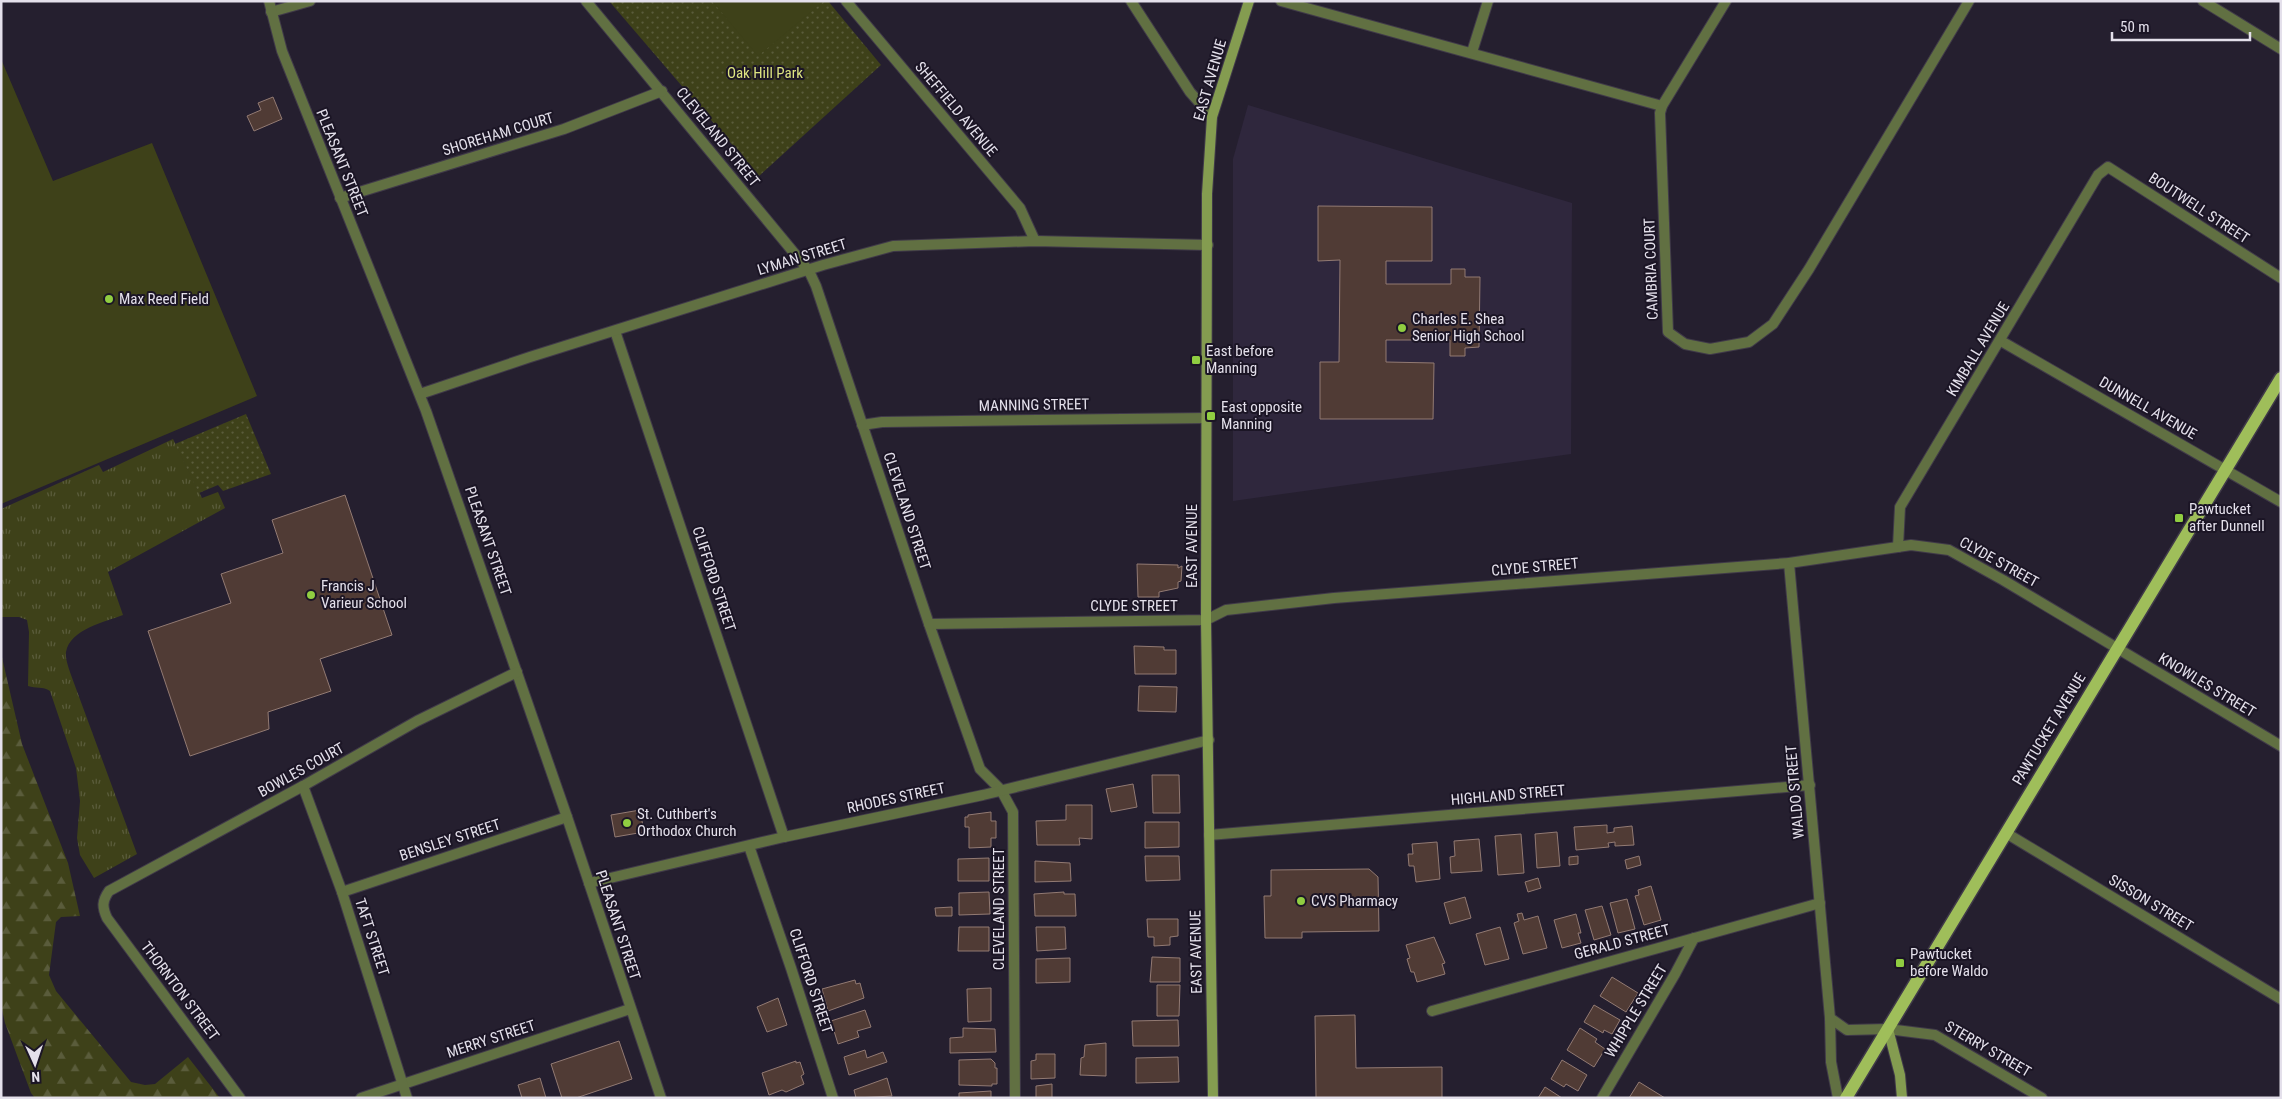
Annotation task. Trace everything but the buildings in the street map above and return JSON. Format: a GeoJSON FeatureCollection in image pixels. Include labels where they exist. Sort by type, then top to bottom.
{"type":"FeatureCollection","features":[{"type":"Feature","properties":{"kind":"main road","name":"EAST AVENUE"},"geometry":{"type":"LineString","coordinates":[[1213,1098],[1206,620],[1208,194],[1212,118],[1249,1]]}},
{"type":"Feature","properties":{"kind":"main road","name":"PAWTUCKET AVENUE"},"geometry":{"type":"LineString","coordinates":[[1846,1098],[2281,378]]}},
{"type":"Feature","properties":{"kind":"main road"},"geometry":{"type":"LineString","coordinates":[[1888,1029],[1900,1075],[1902,1098]]}},
{"type":"Feature","properties":{"kind":"street"},"geometry":{"type":"LineString","coordinates":[[270,6],[310,1]]}},
{"type":"Feature","properties":{"kind":"street","name":"CLEVELAND STREET"},"geometry":{"type":"LineString","coordinates":[[586,1],[809,271],[816,286],[929,624],[980,769],[1001,790],[1010,804],[1013,820],[1015,1098]]}},
{"type":"Feature","properties":{"kind":"street","name":"SHEFFIELD AVENUE"},"geometry":{"type":"LineString","coordinates":[[846,1],[1020,208],[1035,241]]}},
{"type":"Feature","properties":{"kind":"street"},"geometry":{"type":"LineString","coordinates":[[1131,1],[1190,92],[1212,118]]}},
{"type":"Feature","properties":{"kind":"street"},"geometry":{"type":"LineString","coordinates":[[1281,1],[1472,52],[1662,106],[1726,1]]}},
{"type":"Feature","properties":{"kind":"street"},"geometry":{"type":"LineString","coordinates":[[1472,52],[1488,1]]}},
{"type":"Feature","properties":{"kind":"street","name":"CAMBRIA COURT"},"geometry":{"type":"LineString","coordinates":[[1662,106],[1668,332],[1685,344],[1710,349],[1749,342],[1773,324],[1969,1]]}},
{"type":"Feature","properties":{"kind":"street"},"geometry":{"type":"LineString","coordinates":[[2203,1],[2281,49]]}},
{"type":"Feature","properties":{"kind":"street","name":"PLEASANT STREET"},"geometry":{"type":"LineString","coordinates":[[270,6],[282,51],[420,394],[567,817],[661,1098]]}},
{"type":"Feature","properties":{"kind":"street","name":"SHOREHAM COURT"},"geometry":{"type":"LineString","coordinates":[[340,198],[564,129],[662,91]]}},
{"type":"Feature","properties":{"kind":"street","name":"BOUTWELL STREET"},"geometry":{"type":"LineString","coordinates":[[2103,173],[2108,168],[2281,278]]}},
{"type":"Feature","properties":{"kind":"street","name":"KIMBALL AVENUE"},"geometry":{"type":"LineString","coordinates":[[1898,547],[1900,507],[2001,341],[2098,175],[2103,173]]}},
{"type":"Feature","properties":{"kind":"street","name":"LYMAN STREET"},"geometry":{"type":"LineString","coordinates":[[420,394],[615,331],[893,246],[1035,241],[1208,245]]}},
{"type":"Feature","properties":{"kind":"street","name":"CLIFFORD STREET"},"geometry":{"type":"LineString","coordinates":[[615,331],[784,837]]}},
{"type":"Feature","properties":{"kind":"street","name":"DUNNELL AVENUE"},"geometry":{"type":"LineString","coordinates":[[2001,341],[2281,502]]}},
{"type":"Feature","properties":{"kind":"street","name":"MANNING STREET"},"geometry":{"type":"LineString","coordinates":[[862,425],[882,422],[1207,418]]}},
{"type":"Feature","properties":{"kind":"street","name":"CLYDE STREET"},"geometry":{"type":"LineString","coordinates":[[929,624],[1206,620],[1226,610],[1334,598],[1788,564],[1910,545],[1949,550],[2118,648]]}},
{"type":"Feature","properties":{"kind":"street","name":"WALDO STREET"},"geometry":{"type":"LineString","coordinates":[[1788,564],[1810,785],[1830,1018],[1831,1062],[1838,1098]]}},
{"type":"Feature","properties":{"kind":"street","name":"KNOWLES STREET"},"geometry":{"type":"LineString","coordinates":[[2118,648],[2281,746]]}},
{"type":"Feature","properties":{"kind":"street","name":"BOWLES COURT"},"geometry":{"type":"LineString","coordinates":[[103,899],[109,891],[303,786],[417,721],[517,672]]}},
{"type":"Feature","properties":{"kind":"street","name":"RHODES STREET"},"geometry":{"type":"LineString","coordinates":[[588,883],[784,837],[1001,790],[1209,740]]}},
{"type":"Feature","properties":{"kind":"street","name":"HIGHLAND STREET"},"geometry":{"type":"LineString","coordinates":[[1209,835],[1810,785]]}},
{"type":"Feature","properties":{"kind":"street","name":"TAFT STREET"},"geometry":{"type":"LineString","coordinates":[[303,786],[342,892],[407,1098]]}},
{"type":"Feature","properties":{"kind":"street","name":"BENSLEY STREET"},"geometry":{"type":"LineString","coordinates":[[342,892],[567,817]]}},
{"type":"Feature","properties":{"kind":"street","name":"SISSON STREET"},"geometry":{"type":"LineString","coordinates":[[2006,832],[2281,999]]}},
{"type":"Feature","properties":{"kind":"street","name":"CLIFFORD STREET"},"geometry":{"type":"LineString","coordinates":[[749,846],[833,1098]]}},
{"type":"Feature","properties":{"kind":"street","name":"THORNTON STREET"},"geometry":{"type":"LineString","coordinates":[[103,899],[103,909],[107,918],[240,1098]]}},
{"type":"Feature","properties":{"kind":"street","name":"GERALD STREET"},"geometry":{"type":"LineString","coordinates":[[1432,1011],[1820,903]]}},
{"type":"Feature","properties":{"kind":"street","name":"WHIPPLE STREET"},"geometry":{"type":"LineString","coordinates":[[1602,1098],[1694,938]]}},
{"type":"Feature","properties":{"kind":"street","name":"MERRY STREET"},"geometry":{"type":"LineString","coordinates":[[361,1098],[630,1009]]}},
{"type":"Feature","properties":{"kind":"street"},"geometry":{"type":"LineString","coordinates":[[1830,1018],[1847,1030],[1888,1029]]}},
{"type":"Feature","properties":{"kind":"street","name":"STERRY STREET"},"geometry":{"type":"LineString","coordinates":[[1888,1029],[1935,1035],[2042,1098]]}},
{"type":"Feature","properties":{"kind":"shaded area","name":"Charles E. Shea Senior High School"},"geometry":{"type":"Polygon","coordinates":[[[1248,105],[1572,203],[1571,454],[1233,501],[1233,159],[1248,105]]]}},
{"type":"Feature","properties":{"kind":"green space","name":"Oak Hill Park"},"geometry":{"type":"Polygon","coordinates":[[[609,1],[828,1],[881,65],[759,176],[609,1]]]}},
{"type":"Feature","properties":{"kind":"green space"},"geometry":{"type":"Polygon","coordinates":[[[712,1],[824,1],[758,56],[712,1]]]}},
{"type":"Feature","properties":{"kind":"green space","name":"Max Reed Field"},"geometry":{"type":"Polygon","coordinates":[[[1,59],[53,181],[152,143],[257,396],[1,504],[1,59]]]}},
{"type":"Feature","properties":{"kind":"green space"},"geometry":{"type":"Polygon","coordinates":[[[246,414],[271,474],[223,491],[218,485],[199,493],[175,444],[246,414]]]}},
{"type":"Feature","properties":{"kind":"green space"},"geometry":{"type":"Polygon","coordinates":[[[173,439],[202,498],[218,492],[225,508],[108,572],[123,615],[81,632],[69,644],[66,652],[71,675],[137,854],[94,878],[80,855],[77,838],[80,801],[76,768],[50,691],[28,686],[29,632],[27,620],[19,617],[1,617],[1,509],[99,465],[103,472],[173,439]]]}},
{"type":"Feature","properties":{"kind":"green space"},"geometry":{"type":"Polygon","coordinates":[[[1,653],[22,744],[68,863],[80,916],[61,917],[56,922],[49,975],[56,991],[131,1082],[145,1085],[155,1084],[188,1057],[220,1098],[35,1098],[31,1093],[5,1023],[1,1005],[1,653]]]}},
{"type":"Feature","properties":{"kind":"place","name":"Max Reed Field"},"geometry":{"type":"Point","coordinates":[109,299]}},
{"type":"Feature","properties":{"kind":"place","name":"Charles E. Shea Senior High School"},"geometry":{"type":"Point","coordinates":[1402,328]}},
{"type":"Feature","properties":{"kind":"place","name":"East before Manning"},"geometry":{"type":"Point","coordinates":[1196,360]}},
{"type":"Feature","properties":{"kind":"place","name":"East opposite Manning"},"geometry":{"type":"Point","coordinates":[1211,416]}},
{"type":"Feature","properties":{"kind":"place","name":"Pawtucket after Dunnell"},"geometry":{"type":"Point","coordinates":[2179,518]}},
{"type":"Feature","properties":{"kind":"place","name":"Francis J Varieur School"},"geometry":{"type":"Point","coordinates":[311,595]}},
{"type":"Feature","properties":{"kind":"place","name":"St. Cuthbert's Orthodox Church"},"geometry":{"type":"Point","coordinates":[627,823]}},
{"type":"Feature","properties":{"kind":"place","name":"CVS Pharmacy"},"geometry":{"type":"Point","coordinates":[1301,901]}},
{"type":"Feature","properties":{"kind":"place","name":"Pawtucket before Waldo"},"geometry":{"type":"Point","coordinates":[1900,963]}}]}
